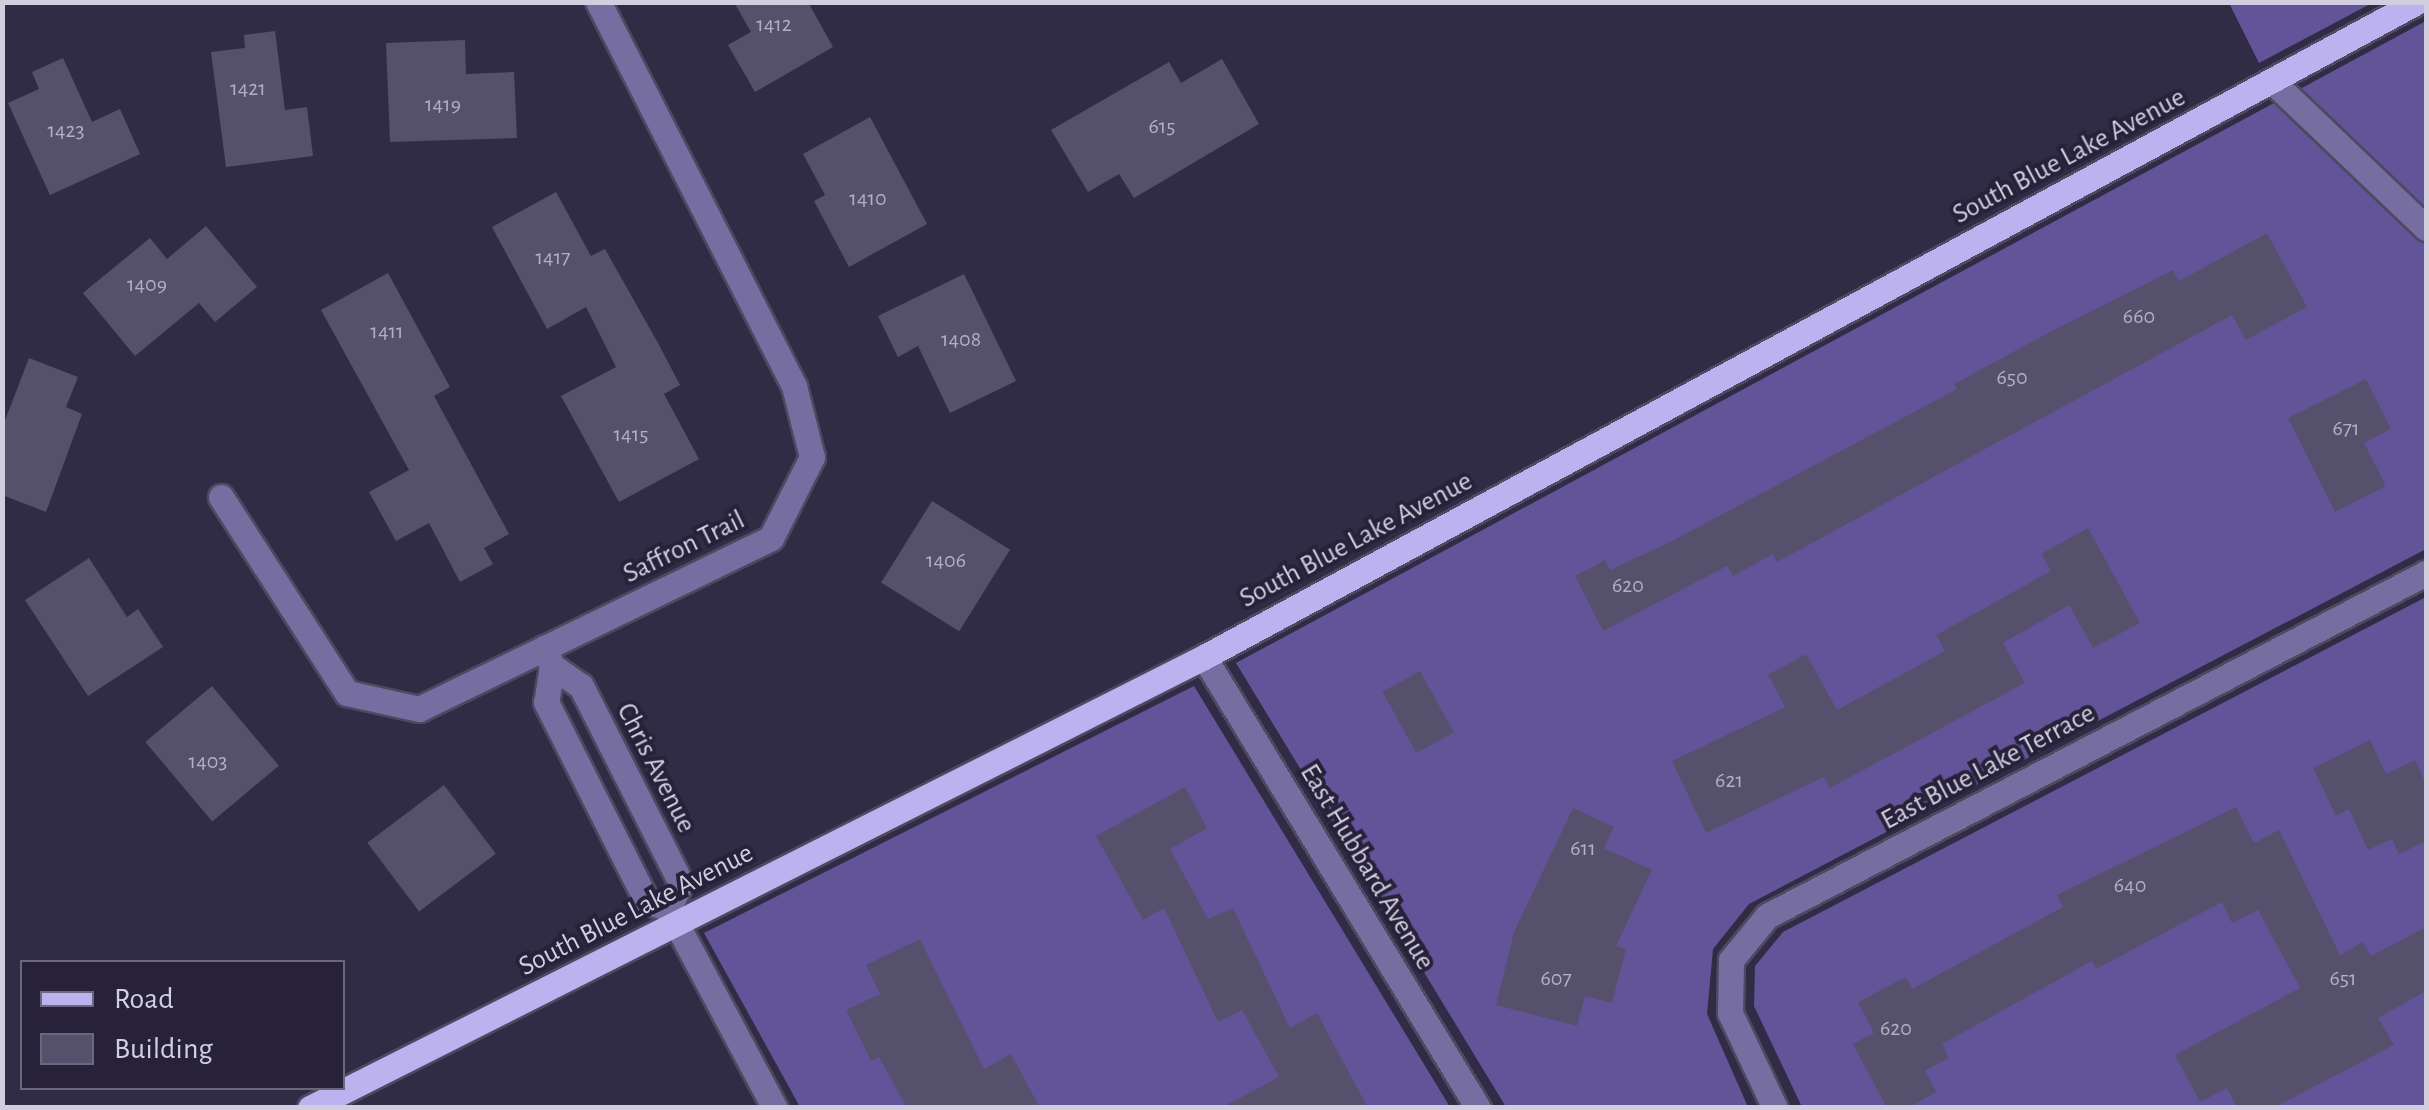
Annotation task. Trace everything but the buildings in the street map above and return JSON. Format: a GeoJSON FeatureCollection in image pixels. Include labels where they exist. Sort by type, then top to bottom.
{"type":"FeatureCollection","features":[{"type":"Feature","properties":{"kind":"main road","name":"South Blue Lake Avenue"},"geometry":{"type":"LineString","coordinates":[[345,1089],[672,916],[1204,657],[2417,2]]}},
{"type":"Feature","properties":{"kind":"main road","name":"South Blue Lake Avenue"},"geometry":{"type":"LineString","coordinates":[[310,1108],[344,1090]]}},
{"type":"Feature","properties":{"kind":"street","name":"Saffron Trail"},"geometry":{"type":"LineString","coordinates":[[221,496],[347,694],[419,708],[548,657],[772,538],[812,457],[794,386],[598,2]]}},
{"type":"Feature","properties":{"kind":"street"},"geometry":{"type":"LineString","coordinates":[[2272,81],[2426,228]]}},
{"type":"Feature","properties":{"kind":"street","name":"East Blue Lake Terrace"},"geometry":{"type":"LineString","coordinates":[[1775,1108],[1730,1013],[1732,960],[1767,916],[2426,572]]}},
{"type":"Feature","properties":{"kind":"street"},"geometry":{"type":"LineString","coordinates":[[548,657],[546,702],[648,902],[672,916],[775,1108]]}},
{"type":"Feature","properties":{"kind":"street","name":"Chris Avenue"},"geometry":{"type":"LineString","coordinates":[[548,657],[581,686],[681,884],[672,916]]}},
{"type":"Feature","properties":{"kind":"street","name":"East Hubbard Avenue"},"geometry":{"type":"LineString","coordinates":[[1204,657],[1478,1108]]}},
{"type":"Feature","properties":{"kind":"shaded area"},"geometry":{"type":"Polygon","coordinates":[[[2229,3],[2372,3],[2259,63],[2229,3]]]}},
{"type":"Feature","properties":{"kind":"shaded area"},"geometry":{"type":"Polygon","coordinates":[[[2426,21],[2426,549],[1749,904],[1713,949],[1707,1014],[1748,1107],[1506,1107],[1236,663],[2426,21]]]}},
{"type":"Feature","properties":{"kind":"shaded area"},"geometry":{"type":"Polygon","coordinates":[[[2426,597],[2426,1107],[1802,1107],[1754,1006],[1755,966],[1783,932],[2426,597]]]}},
{"type":"Feature","properties":{"kind":"shaded area"},"geometry":{"type":"Polygon","coordinates":[[[1194,686],[1450,1107],[800,1107],[704,933],[1194,686]]]}}]}
